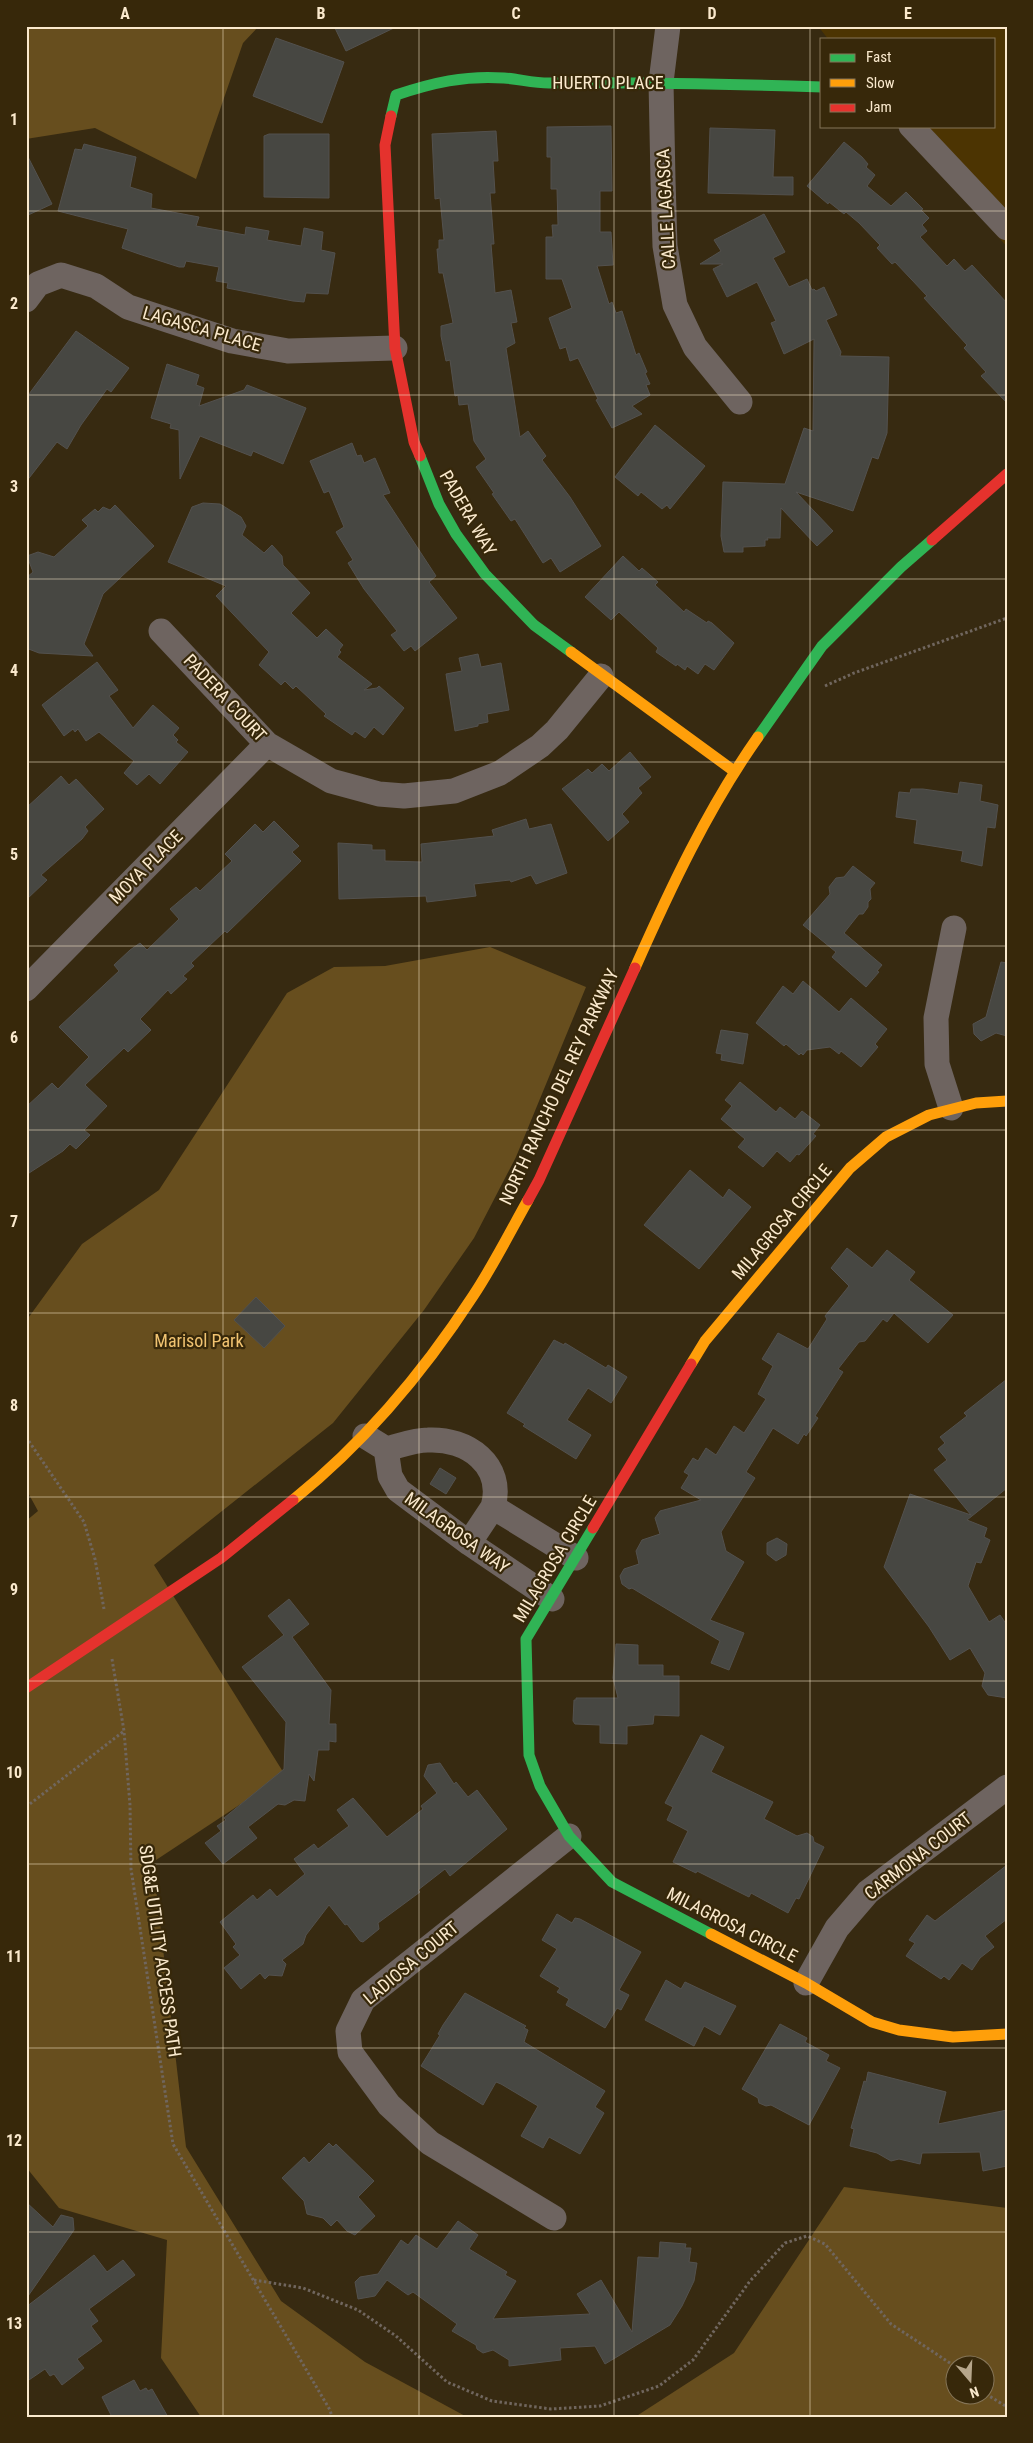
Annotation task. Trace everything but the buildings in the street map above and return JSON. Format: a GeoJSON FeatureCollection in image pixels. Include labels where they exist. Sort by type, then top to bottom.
{"type":"FeatureCollection","features":[{"type":"Feature","properties":{"kind":"street","name":"CALLE LAGASCA"},"geometry":{"type":"LineString","coordinates":[[668,26],[661,82],[665,246],[675,305],[695,347],[740,402]]}},
{"type":"Feature","properties":{"kind":"street","name":"HUERTO PLACE"},"geometry":{"type":"LineString","coordinates":[[396,95],[428,84],[480,77],[506,78],[532,83],[661,82],[820,87]]}},
{"type":"Feature","properties":{"kind":"street","name":"PADERA WAY"},"geometry":{"type":"LineString","coordinates":[[396,95],[385,145],[395,348],[414,442],[434,492],[456,534],[485,574],[534,625],[601,676],[734,771]]}},
{"type":"Feature","properties":{"kind":"street"},"geometry":{"type":"LineString","coordinates":[[913,128],[1007,228]]}},
{"type":"Feature","properties":{"kind":"street","name":"LAGASCA PLACE"},"geometry":{"type":"LineString","coordinates":[[26,300],[38,284],[61,276],[96,286],[128,307],[232,341],[288,351],[395,348]]}},
{"type":"Feature","properties":{"kind":"street","name":"NORTH RANCHO DEL REY PARKWAY"},"geometry":{"type":"LineString","coordinates":[[26,1688],[221,1558],[297,1497],[365,1436],[411,1384],[474,1295],[539,1180],[668,894],[734,771],[822,646],[901,567],[1007,474]]}},
{"type":"Feature","properties":{"kind":"street","name":"PADERA COURT"},"geometry":{"type":"LineString","coordinates":[[161,631],[267,744],[309,770],[355,789],[404,796],[454,791],[500,773],[540,746],[557,730],[601,676]]}},
{"type":"Feature","properties":{"kind":"street","name":"MOYA PLACE"},"geometry":{"type":"LineString","coordinates":[[26,989],[267,744]]}},
{"type":"Feature","properties":{"kind":"street"},"geometry":{"type":"LineString","coordinates":[[951,1108],[937,1064],[936,1018],[954,928]]}},
{"type":"Feature","properties":{"kind":"street","name":"MILAGROSA CIRCLE"},"geometry":{"type":"LineString","coordinates":[[1007,1101],[976,1103],[951,1108],[907,1125],[867,1152],[850,1168],[706,1341],[552,1600],[526,1639],[529,1755],[540,1786],[569,1836],[612,1882],[806,1983],[872,2022],[899,2030],[953,2037],[1007,2034]]}},
{"type":"Feature","properties":{"kind":"street"},"geometry":{"type":"LineString","coordinates":[[365,1436],[386,1449],[428,1440],[463,1445],[482,1458],[493,1477],[497,1494],[493,1507],[469,1543]]}},
{"type":"Feature","properties":{"kind":"street","name":"MILAGROSA WAY"},"geometry":{"type":"LineString","coordinates":[[386,1449],[390,1476],[398,1490],[469,1543],[552,1600]]}},
{"type":"Feature","properties":{"kind":"street"},"geometry":{"type":"LineString","coordinates":[[493,1507],[576,1558]]}},
{"type":"Feature","properties":{"kind":"street","name":"CARMONA COURT"},"geometry":{"type":"LineString","coordinates":[[806,1983],[837,1928],[868,1892],[1007,1787]]}},
{"type":"Feature","properties":{"kind":"street","name":"LADIOSA COURT"},"geometry":{"type":"LineString","coordinates":[[554,2218],[430,2144],[389,2105],[350,2052],[348,2031],[363,2000],[569,1836]]}},
{"type":"Feature","properties":{"kind":"path"},"geometry":{"type":"LineString","coordinates":[[821,688],[854,673],[1007,618]]}},
{"type":"Feature","properties":{"kind":"path","name":"SDG&E UTILITY ACCESS PATH"},"geometry":{"type":"LineString","coordinates":[[26,1437],[84,1522],[95,1559],[124,1731],[130,1805],[131,1868],[173,2144],[330,2410],[332,2417]]}},
{"type":"Feature","properties":{"kind":"path"},"geometry":{"type":"LineString","coordinates":[[26,1807],[124,1731]]}},
{"type":"Feature","properties":{"kind":"path"},"geometry":{"type":"LineString","coordinates":[[254,2280],[303,2288],[358,2310],[396,2336],[447,2382],[492,2401],[551,2409],[600,2406],[659,2386],[693,2360],[750,2281],[785,2243],[807,2236],[825,2244],[891,2324],[946,2360]]}},
{"type":"Feature","properties":{"kind":"path"},"geometry":{"type":"LineString","coordinates":[[996,2400],[1007,2407]]}},
{"type":"Feature","properties":{"kind":"shaded area"},"geometry":{"type":"Polygon","coordinates":[[[818,26],[1007,26],[1007,247],[905,128],[996,128],[996,38],[827,38],[818,26]]]}},
{"type":"Feature","properties":{"kind":"green space"},"geometry":{"type":"Polygon","coordinates":[[[26,26],[259,26],[243,43],[196,179],[95,128],[26,139],[26,26]]]}},
{"type":"Feature","properties":{"kind":"green space","name":"Marisol Park"},"geometry":{"type":"Polygon","coordinates":[[[490,947],[586,987],[516,1157],[474,1238],[424,1310],[333,1423],[154,1565],[285,1775],[153,1862],[186,2147],[281,2301],[365,2362],[467,2417],[201,2417],[161,2358],[167,2240],[59,2208],[26,2167],[26,1521],[38,1511],[26,1489],[26,1321],[82,1244],[159,1190],[287,993],[334,967],[385,966],[490,947]]]}},
{"type":"Feature","properties":{"kind":"green space"},"geometry":{"type":"Polygon","coordinates":[[[844,2187],[1007,2208],[1007,2417],[635,2417],[734,2353],[844,2187]]]}},
{"type":"Feature","properties":{"kind":"traffic: fast"},"geometry":{"type":"LineString","coordinates":[[391,116],[396,95],[462,79],[490,77],[549,83],[820,87]]}},
{"type":"Feature","properties":{"kind":"traffic: fast"},"geometry":{"type":"LineString","coordinates":[[420,456],[439,504],[456,534],[485,574],[534,625],[571,652]]}},
{"type":"Feature","properties":{"kind":"traffic: fast"},"geometry":{"type":"LineString","coordinates":[[758,737],[822,646],[901,567],[932,540]]}},
{"type":"Feature","properties":{"kind":"traffic: fast"},"geometry":{"type":"LineString","coordinates":[[593,1528],[526,1639],[529,1755],[540,1786],[569,1836],[612,1882],[711,1934]]}},
{"type":"Feature","properties":{"kind":"traffic: slow"},"geometry":{"type":"LineString","coordinates":[[571,652],[734,771]]}},
{"type":"Feature","properties":{"kind":"traffic: slow"},"geometry":{"type":"LineString","coordinates":[[635,968],[706,820],[758,737]]}},
{"type":"Feature","properties":{"kind":"traffic: slow"},"geometry":{"type":"LineString","coordinates":[[691,1364],[705,1341],[850,1168],[886,1137],[929,1115],[976,1103],[1007,1101]]}},
{"type":"Feature","properties":{"kind":"traffic: slow"},"geometry":{"type":"LineString","coordinates":[[293,1500],[319,1478],[368,1430],[413,1379],[480,1285],[528,1200]]}},
{"type":"Feature","properties":{"kind":"traffic: slow"},"geometry":{"type":"LineString","coordinates":[[711,1934],[806,1983],[872,2022],[899,2030],[953,2037],[1007,2034]]}},
{"type":"Feature","properties":{"kind":"traffic: jam"},"geometry":{"type":"LineString","coordinates":[[391,116],[385,145],[395,348],[414,442],[420,456]]}},
{"type":"Feature","properties":{"kind":"traffic: jam"},"geometry":{"type":"LineString","coordinates":[[932,540],[1007,474]]}},
{"type":"Feature","properties":{"kind":"traffic: jam"},"geometry":{"type":"LineString","coordinates":[[528,1200],[539,1180],[635,968]]}},
{"type":"Feature","properties":{"kind":"traffic: jam"},"geometry":{"type":"LineString","coordinates":[[593,1528],[691,1364]]}},
{"type":"Feature","properties":{"kind":"traffic: jam"},"geometry":{"type":"LineString","coordinates":[[26,1688],[221,1558],[293,1500]]}}]}
